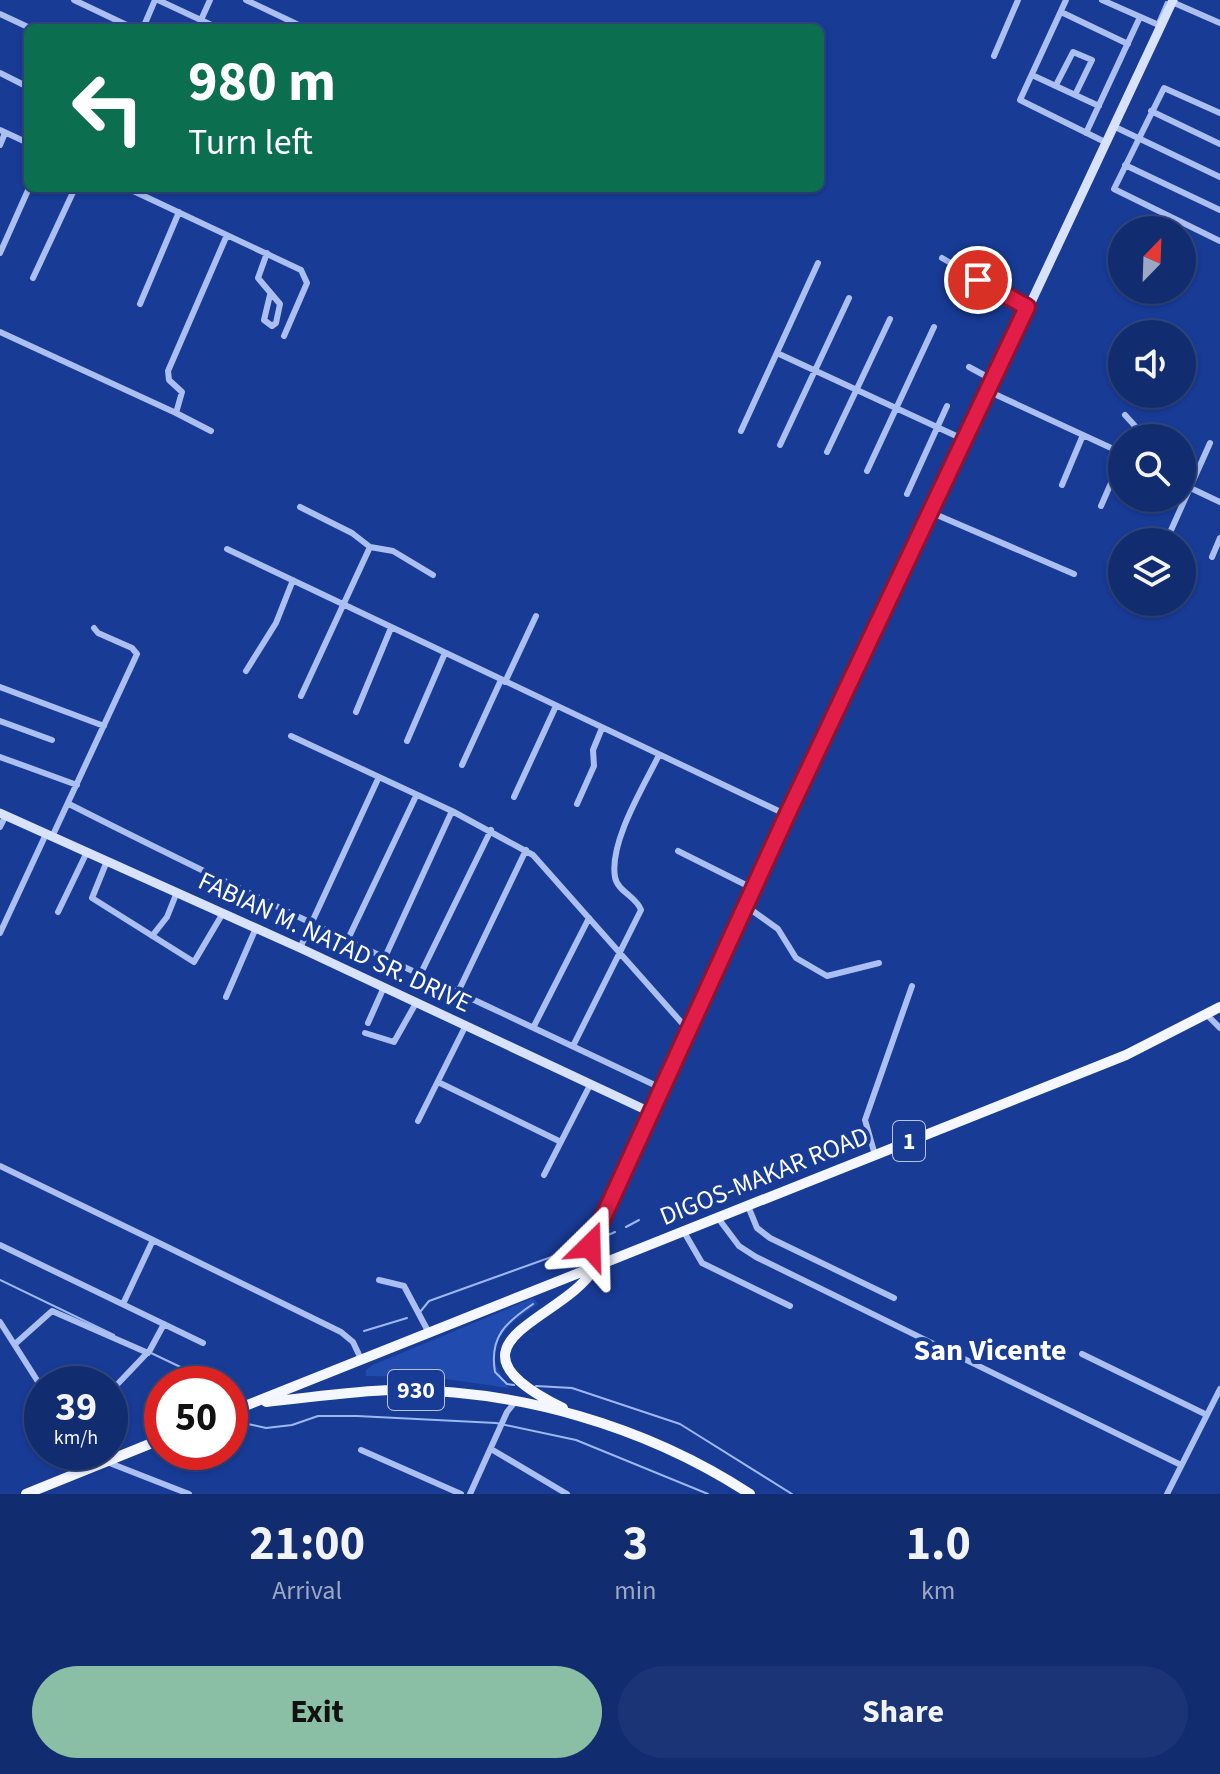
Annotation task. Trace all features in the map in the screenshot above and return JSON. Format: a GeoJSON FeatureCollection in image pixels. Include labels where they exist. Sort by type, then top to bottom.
{"type":"FeatureCollection","features":[{"type":"Feature","properties":{"kind":"main road"},"geometry":{"type":"LineString","coordinates":[[595,1267],[590,1253],[592,1239],[787,815],[1173,1]]}},
{"type":"Feature","properties":{"kind":"main road","name":"FABIAN M. NATAD SR. DRIVE"},"geometry":{"type":"LineString","coordinates":[[3,814],[300,948],[650,1112]]}},
{"type":"Feature","properties":{"kind":"main road","name":"DIGOS-MAKAR ROAD"},"geometry":{"type":"LineString","coordinates":[[248,1405],[1126,1055],[1208,1016],[1220,1007]]}},
{"type":"Feature","properties":{"kind":"main road","name":"930"},"geometry":{"type":"LineString","coordinates":[[579,1416],[525,1387],[511,1370],[508,1346],[516,1331],[580,1286],[595,1267]]}},
{"type":"Feature","properties":{"kind":"main road","name":"930"},"geometry":{"type":"LineString","coordinates":[[252,1403],[390,1390],[449,1393],[515,1402],[579,1416],[662,1444],[750,1494]]}},
{"type":"Feature","properties":{"kind":"main road"},"geometry":{"type":"LineString","coordinates":[[26,1494],[84,1470]]}},
{"type":"Feature","properties":{"kind":"street"},"geometry":{"type":"LineString","coordinates":[[74,0],[125,24]]}},
{"type":"Feature","properties":{"kind":"street"},"geometry":{"type":"LineString","coordinates":[[145,24],[156,0],[210,24]]}},
{"type":"Feature","properties":{"kind":"street"},"geometry":{"type":"LineString","coordinates":[[201,20],[210,0]]}},
{"type":"Feature","properties":{"kind":"street"},"geometry":{"type":"LineString","coordinates":[[246,0],[297,24]]}},
{"type":"Feature","properties":{"kind":"street"},"geometry":{"type":"LineString","coordinates":[[994,56],[1018,0]]}},
{"type":"Feature","properties":{"kind":"street"},"geometry":{"type":"LineString","coordinates":[[1066,0],[1021,101],[1105,142]]}},
{"type":"Feature","properties":{"kind":"street"},"geometry":{"type":"LineString","coordinates":[[1102,0],[1161,26]]}},
{"type":"Feature","properties":{"kind":"street"},"geometry":{"type":"LineString","coordinates":[[1173,1],[1220,23]]}},
{"type":"Feature","properties":{"kind":"street"},"geometry":{"type":"LineString","coordinates":[[1061,12],[1128,44]]}},
{"type":"Feature","properties":{"kind":"street"},"geometry":{"type":"LineString","coordinates":[[0,14],[24,25]]}},
{"type":"Feature","properties":{"kind":"street"},"geometry":{"type":"LineString","coordinates":[[1086,133],[1140,17]]}},
{"type":"Feature","properties":{"kind":"street"},"geometry":{"type":"LineString","coordinates":[[1056,85],[1073,52],[1077,51],[1092,60],[1075,95]]}},
{"type":"Feature","properties":{"kind":"street"},"geometry":{"type":"LineString","coordinates":[[0,73],[24,85]]}},
{"type":"Feature","properties":{"kind":"street"},"geometry":{"type":"LineString","coordinates":[[1032,75],[1099,106]]}},
{"type":"Feature","properties":{"kind":"street"},"geometry":{"type":"LineString","coordinates":[[1220,113],[1165,88],[1137,138],[1114,191],[1220,241]]}},
{"type":"Feature","properties":{"kind":"street"},"geometry":{"type":"LineString","coordinates":[[1151,111],[1220,144]]}},
{"type":"Feature","properties":{"kind":"street"},"geometry":{"type":"LineString","coordinates":[[1113,126],[1220,177]]}},
{"type":"Feature","properties":{"kind":"street"},"geometry":{"type":"LineString","coordinates":[[0,145],[3,131],[24,141]]}},
{"type":"Feature","properties":{"kind":"street"},"geometry":{"type":"LineString","coordinates":[[1125,165],[1220,210]]}},
{"type":"Feature","properties":{"kind":"street"},"geometry":{"type":"LineString","coordinates":[[0,253],[27,192]]}},
{"type":"Feature","properties":{"kind":"street"},"geometry":{"type":"LineString","coordinates":[[33,278],[73,192]]}},
{"type":"Feature","properties":{"kind":"street"},"geometry":{"type":"LineString","coordinates":[[136,192],[301,270],[307,277],[284,336]]}},
{"type":"Feature","properties":{"kind":"street"},"geometry":{"type":"LineString","coordinates":[[140,304],[179,212]]}},
{"type":"Feature","properties":{"kind":"street"},"geometry":{"type":"LineString","coordinates":[[176,413],[182,392],[169,380],[168,371],[227,235]]}},
{"type":"Feature","properties":{"kind":"street"},"geometry":{"type":"LineString","coordinates":[[267,253],[258,278],[270,295]]}},
{"type":"Feature","properties":{"kind":"street"},"geometry":{"type":"LineString","coordinates":[[942,258],[1027,307]]}},
{"type":"Feature","properties":{"kind":"street"},"geometry":{"type":"LineString","coordinates":[[741,431],[818,263]]}},
{"type":"Feature","properties":{"kind":"street"},"geometry":{"type":"LineString","coordinates":[[780,445],[849,298]]}},
{"type":"Feature","properties":{"kind":"street"},"geometry":{"type":"LineString","coordinates":[[827,452],[890,319]]}},
{"type":"Feature","properties":{"kind":"street"},"geometry":{"type":"LineString","coordinates":[[867,471],[934,327]]}},
{"type":"Feature","properties":{"kind":"street"},"geometry":{"type":"LineString","coordinates":[[0,332],[211,431]]}},
{"type":"Feature","properties":{"kind":"street"},"geometry":{"type":"LineString","coordinates":[[777,353],[965,440]]}},
{"type":"Feature","properties":{"kind":"street"},"geometry":{"type":"LineString","coordinates":[[969,367],[993,380]]}},
{"type":"Feature","properties":{"kind":"street"},"geometry":{"type":"LineString","coordinates":[[988,391],[1108,448]]}},
{"type":"Feature","properties":{"kind":"street"},"geometry":{"type":"LineString","coordinates":[[907,494],[947,406]]}},
{"type":"Feature","properties":{"kind":"street"},"geometry":{"type":"LineString","coordinates":[[1125,415],[1133,424]]}},
{"type":"Feature","properties":{"kind":"street"},"geometry":{"type":"LineString","coordinates":[[1062,485],[1083,435]]}},
{"type":"Feature","properties":{"kind":"street"},"geometry":{"type":"LineString","coordinates":[[1196,474],[1210,443]]}},
{"type":"Feature","properties":{"kind":"street"},"geometry":{"type":"LineString","coordinates":[[1101,506],[1108,489]]}},
{"type":"Feature","properties":{"kind":"street"},"geometry":{"type":"LineString","coordinates":[[1196,491],[1220,502]]}},
{"type":"Feature","properties":{"kind":"street"},"geometry":{"type":"LineString","coordinates":[[300,507],[352,533],[370,547],[393,551],[433,575]]}},
{"type":"Feature","properties":{"kind":"street"},"geometry":{"type":"LineString","coordinates":[[930,512],[1074,574]]}},
{"type":"Feature","properties":{"kind":"street"},"geometry":{"type":"LineString","coordinates":[[1212,557],[1220,538]]}},
{"type":"Feature","properties":{"kind":"street"},"geometry":{"type":"LineString","coordinates":[[301,696],[370,547]]}},
{"type":"Feature","properties":{"kind":"street"},"geometry":{"type":"LineString","coordinates":[[227,549],[787,815]]}},
{"type":"Feature","properties":{"kind":"street"},"geometry":{"type":"LineString","coordinates":[[246,671],[276,623],[293,580]]}},
{"type":"Feature","properties":{"kind":"street"},"geometry":{"type":"LineString","coordinates":[[462,765],[536,616]]}},
{"type":"Feature","properties":{"kind":"street"},"geometry":{"type":"LineString","coordinates":[[0,933],[49,835],[69,804],[137,654],[132,648],[98,633],[94,628]]}},
{"type":"Feature","properties":{"kind":"street"},"geometry":{"type":"LineString","coordinates":[[356,712],[391,628]]}},
{"type":"Feature","properties":{"kind":"street"},"geometry":{"type":"LineString","coordinates":[[407,741],[445,653]]}},
{"type":"Feature","properties":{"kind":"street"},"geometry":{"type":"LineString","coordinates":[[0,687],[104,726]]}},
{"type":"Feature","properties":{"kind":"street"},"geometry":{"type":"LineString","coordinates":[[514,797],[556,706]]}},
{"type":"Feature","properties":{"kind":"street"},"geometry":{"type":"LineString","coordinates":[[0,721],[52,740]]}},
{"type":"Feature","properties":{"kind":"street"},"geometry":{"type":"LineString","coordinates":[[577,804],[594,766],[593,750],[602,728]]}},
{"type":"Feature","properties":{"kind":"street"},"geometry":{"type":"LineString","coordinates":[[291,736],[452,811],[526,850],[689,1031]]}},
{"type":"Feature","properties":{"kind":"street"},"geometry":{"type":"LineString","coordinates":[[573,1046],[641,908],[616,883],[615,861],[627,822],[659,755]]}},
{"type":"Feature","properties":{"kind":"street"},"geometry":{"type":"LineString","coordinates":[[0,757],[77,785]]}},
{"type":"Feature","properties":{"kind":"street"},"geometry":{"type":"LineString","coordinates":[[300,948],[378,779]]}},
{"type":"Feature","properties":{"kind":"street"},"geometry":{"type":"LineString","coordinates":[[348,939],[416,796]]}},
{"type":"Feature","properties":{"kind":"street"},"geometry":{"type":"LineString","coordinates":[[69,804],[661,1088]]}},
{"type":"Feature","properties":{"kind":"street"},"geometry":{"type":"LineString","coordinates":[[385,957],[452,811]]}},
{"type":"Feature","properties":{"kind":"street"},"geometry":{"type":"LineString","coordinates":[[0,827],[3,814]]}},
{"type":"Feature","properties":{"kind":"street"},"geometry":{"type":"LineString","coordinates":[[420,975],[491,830]]}},
{"type":"Feature","properties":{"kind":"street"},"geometry":{"type":"LineString","coordinates":[[458,992],[526,850]]}},
{"type":"Feature","properties":{"kind":"street"},"geometry":{"type":"LineString","coordinates":[[678,851],[754,889]]}},
{"type":"Feature","properties":{"kind":"street"},"geometry":{"type":"LineString","coordinates":[[58,912],[87,852]]}},
{"type":"Feature","properties":{"kind":"street"},"geometry":{"type":"LineString","coordinates":[[107,861],[91,897],[196,962],[223,913]]}},
{"type":"Feature","properties":{"kind":"street"},"geometry":{"type":"LineString","coordinates":[[152,936],[167,917],[177,892]]}},
{"type":"Feature","properties":{"kind":"street"},"geometry":{"type":"LineString","coordinates":[[746,906],[778,929],[796,958],[827,976],[879,963]]}},
{"type":"Feature","properties":{"kind":"street"},"geometry":{"type":"LineString","coordinates":[[534,1026],[589,918]]}},
{"type":"Feature","properties":{"kind":"street"},"geometry":{"type":"LineString","coordinates":[[226,997],[256,928]]}},
{"type":"Feature","properties":{"kind":"street"},"geometry":{"type":"LineString","coordinates":[[875,1155],[865,1120],[912,986]]}},
{"type":"Feature","properties":{"kind":"street"},"geometry":{"type":"LineString","coordinates":[[368,1023],[384,987]]}},
{"type":"Feature","properties":{"kind":"street"},"geometry":{"type":"LineString","coordinates":[[365,1033],[394,1042],[416,1003]]}},
{"type":"Feature","properties":{"kind":"street"},"geometry":{"type":"LineString","coordinates":[[1208,1016],[1220,1028]]}},
{"type":"Feature","properties":{"kind":"street"},"geometry":{"type":"LineString","coordinates":[[418,1121],[465,1027]]}},
{"type":"Feature","properties":{"kind":"street"},"geometry":{"type":"LineString","coordinates":[[438,1082],[561,1142]]}},
{"type":"Feature","properties":{"kind":"street"},"geometry":{"type":"LineString","coordinates":[[544,1175],[590,1085]]}},
{"type":"Feature","properties":{"kind":"street"},"geometry":{"type":"LineString","coordinates":[[0,1166],[341,1332],[353,1342],[361,1360]]}},
{"type":"Feature","properties":{"kind":"street"},"geometry":{"type":"LineString","coordinates":[[748,1206],[757,1228],[770,1238],[894,1298]]}},
{"type":"Feature","properties":{"kind":"street"},"geometry":{"type":"LineString","coordinates":[[718,1218],[739,1246],[756,1257],[1181,1465]]}},
{"type":"Feature","properties":{"kind":"street"},"geometry":{"type":"LineString","coordinates":[[684,1232],[702,1263],[790,1306]]}},
{"type":"Feature","properties":{"kind":"street"},"geometry":{"type":"LineString","coordinates":[[123,1304],[153,1240]]}},
{"type":"Feature","properties":{"kind":"street"},"geometry":{"type":"LineString","coordinates":[[0,1245],[203,1343]]}},
{"type":"Feature","properties":{"kind":"street"},"geometry":{"type":"LineString","coordinates":[[379,1280],[404,1286],[429,1333]]}},
{"type":"Feature","properties":{"kind":"street"},"geometry":{"type":"LineString","coordinates":[[15,1344],[52,1311],[148,1353]]}},
{"type":"Feature","properties":{"kind":"street"},"geometry":{"type":"LineString","coordinates":[[0,1322],[28,1366]]}},
{"type":"Feature","properties":{"kind":"street"},"geometry":{"type":"LineString","coordinates":[[128,1374],[148,1353],[164,1324]]}},
{"type":"Feature","properties":{"kind":"street"},"geometry":{"type":"LineString","coordinates":[[1082,1354],[1207,1415]]}},
{"type":"Feature","properties":{"kind":"street"},"geometry":{"type":"LineString","coordinates":[[1167,1494],[1220,1389]]}},
{"type":"Feature","properties":{"kind":"street"},"geometry":{"type":"LineString","coordinates":[[470,1494],[515,1402]]}},
{"type":"Feature","properties":{"kind":"street"},"geometry":{"type":"LineString","coordinates":[[491,1449],[567,1494]]}},
{"type":"Feature","properties":{"kind":"street"},"geometry":{"type":"LineString","coordinates":[[361,1450],[461,1494]]}},
{"type":"Feature","properties":{"kind":"street"},"geometry":{"type":"LineString","coordinates":[[127,1470],[189,1494]]}},
{"type":"Feature","properties":{"kind":"shaded area"},"geometry":{"type":"Polygon","coordinates":[[[533,1298],[538,1304],[506,1328],[496,1345],[496,1365],[508,1388],[432,1377],[366,1376],[366,1370],[373,1365],[533,1298]]]}},
{"type":"Feature","properties":{"kind":"waterway"},"geometry":{"type":"LineString","coordinates":[[1157,23],[1166,2]]}},
{"type":"Feature","properties":{"kind":"waterway"},"geometry":{"type":"LineString","coordinates":[[787,810],[833,713]]}},
{"type":"Feature","properties":{"kind":"waterway"},"geometry":{"type":"LineString","coordinates":[[752,885],[783,818]]}},
{"type":"Feature","properties":{"kind":"waterway"},"geometry":{"type":"LineString","coordinates":[[688,1017],[749,890]]}},
{"type":"Feature","properties":{"kind":"waterway"},"geometry":{"type":"LineString","coordinates":[[659,1083],[681,1033]]}},
{"type":"Feature","properties":{"kind":"waterway"},"geometry":{"type":"LineString","coordinates":[[420,1312],[429,1301],[582,1246],[599,1212]]}},
{"type":"Feature","properties":{"kind":"waterway"},"geometry":{"type":"LineString","coordinates":[[626,1227],[639,1220]]}},
{"type":"Feature","properties":{"kind":"waterway"},"geometry":{"type":"LineString","coordinates":[[599,1239],[615,1232]]}},
{"type":"Feature","properties":{"kind":"waterway"},"geometry":{"type":"LineString","coordinates":[[567,1261],[573,1250]]}},
{"type":"Feature","properties":{"kind":"waterway"},"geometry":{"type":"LineString","coordinates":[[0,1280],[114,1335]]}},
{"type":"Feature","properties":{"kind":"waterway"},"geometry":{"type":"LineString","coordinates":[[514,1385],[507,1384],[495,1372],[497,1340],[508,1324],[533,1304]]}},
{"type":"Feature","properties":{"kind":"waterway"},"geometry":{"type":"LineString","coordinates":[[364,1331],[407,1318]]}},
{"type":"Feature","properties":{"kind":"waterway"},"geometry":{"type":"LineString","coordinates":[[149,1352],[178,1366]]}},
{"type":"Feature","properties":{"kind":"waterway"},"geometry":{"type":"LineString","coordinates":[[536,1386],[572,1388],[680,1424],[792,1494]]}},
{"type":"Feature","properties":{"kind":"waterway"},"geometry":{"type":"LineString","coordinates":[[248,1424],[266,1428],[292,1425],[318,1416],[496,1423],[576,1440],[708,1494]]}},
{"type":"Feature","properties":{"kind":"district","name":"San Vicente"},"geometry":{"type":"Point","coordinates":[990,1350]}},
{"type":"Feature","properties":{"kind":"route"},"geometry":{"type":"LineString","coordinates":[[590,1246],[787,815],[1027,307],[978,280]]}}]}
